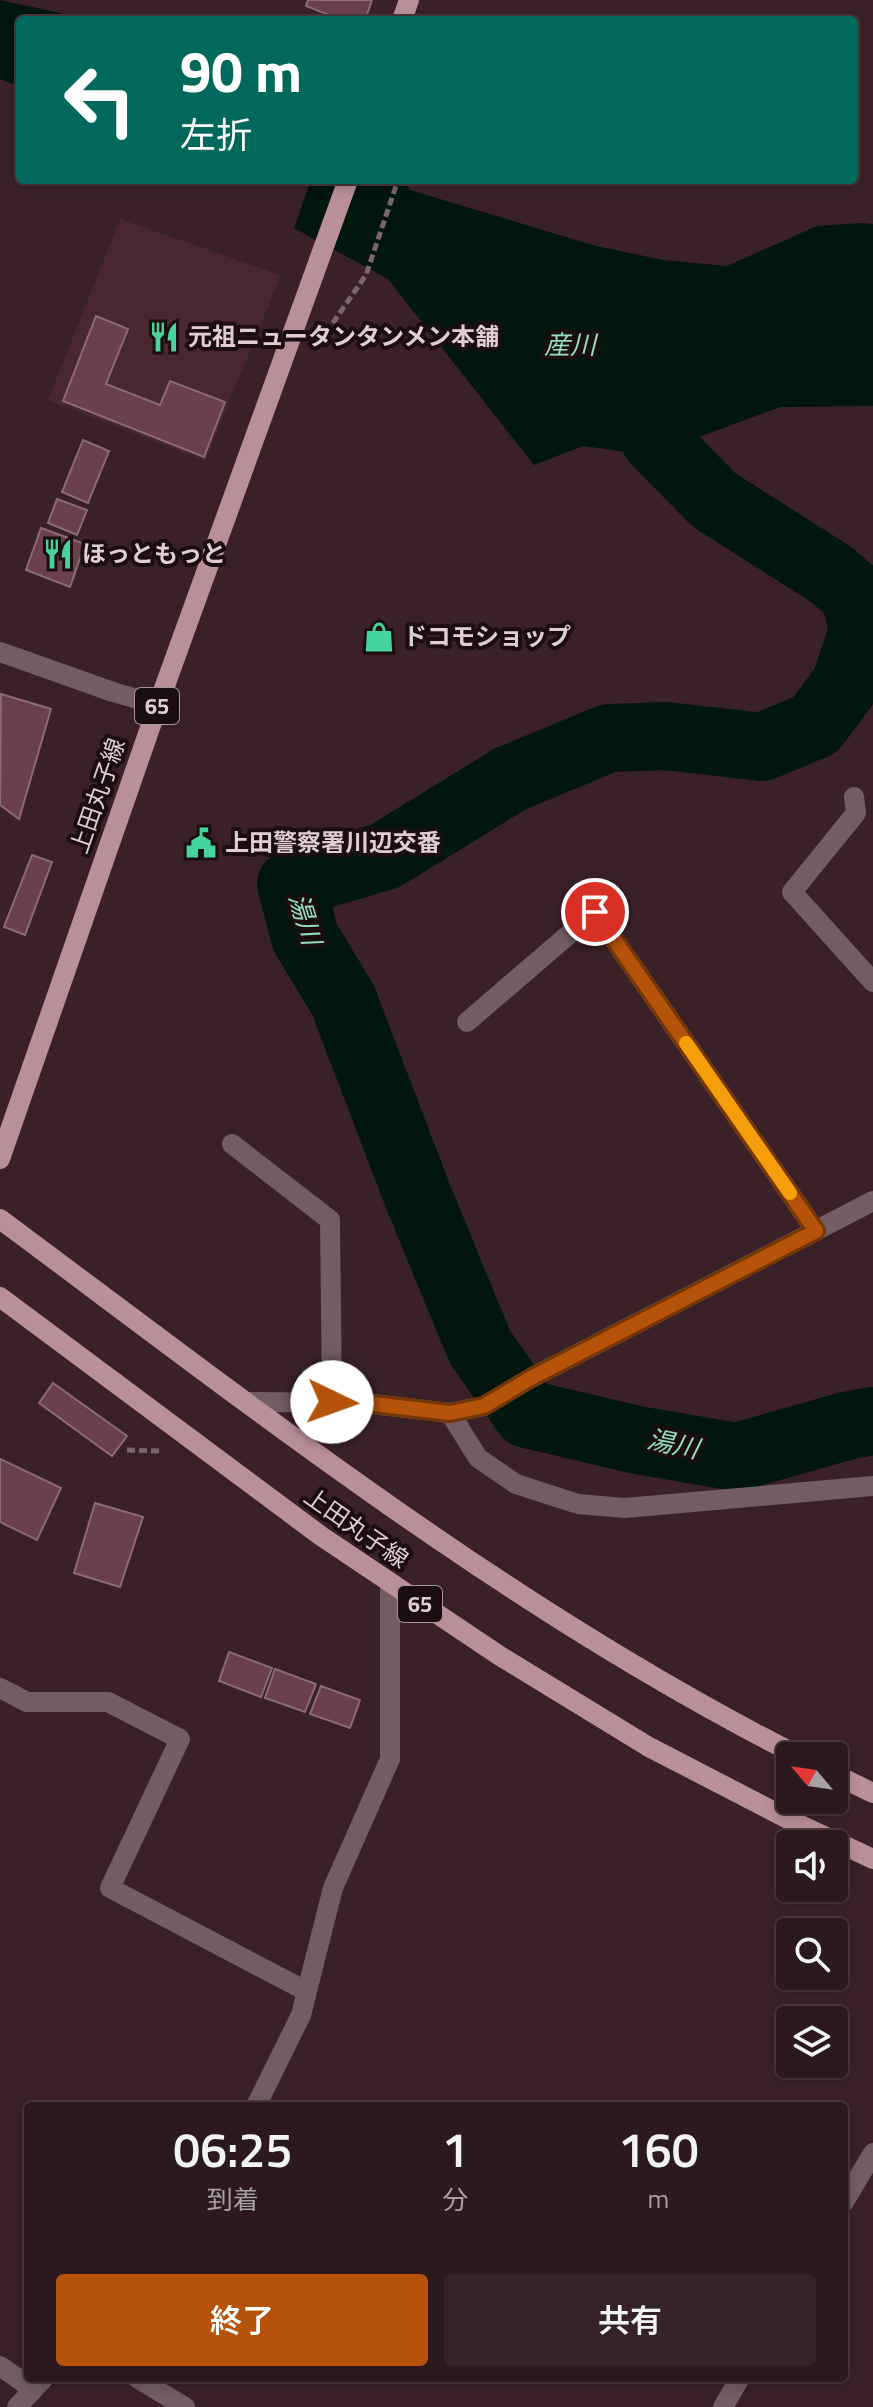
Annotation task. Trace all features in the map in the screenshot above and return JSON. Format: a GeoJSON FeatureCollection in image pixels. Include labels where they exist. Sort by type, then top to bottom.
{"type":"FeatureCollection","features":[{"type":"Feature","properties":{"kind":"main road","name":"上田丸子線"},"geometry":{"type":"LineString","coordinates":[[0,1159],[158,705],[347,184]]}},
{"type":"Feature","properties":{"kind":"main road","name":"上田丸子線"},"geometry":{"type":"LineString","coordinates":[[0,1219],[393,1509],[545,1610],[776,1743]]}},
{"type":"Feature","properties":{"kind":"main road","name":"上田丸子線"},"geometry":{"type":"LineString","coordinates":[[0,1297],[321,1536],[500,1656],[649,1747],[873,1859]]}},
{"type":"Feature","properties":{"kind":"main road"},"geometry":{"type":"LineString","coordinates":[[848,1781],[873,1793]]}},
{"type":"Feature","properties":{"kind":"street"},"geometry":{"type":"LineString","coordinates":[[0,652],[158,705]]}},
{"type":"Feature","properties":{"kind":"street"},"geometry":{"type":"LineString","coordinates":[[854,797],[856,813],[792,892],[873,982]]}},
{"type":"Feature","properties":{"kind":"street"},"geometry":{"type":"LineString","coordinates":[[467,1022],[595,912],[816,1231]]}},
{"type":"Feature","properties":{"kind":"street"},"geometry":{"type":"LineString","coordinates":[[232,1144],[330,1220],[332,1402]]}},
{"type":"Feature","properties":{"kind":"street"},"geometry":{"type":"LineString","coordinates":[[246,1402],[364,1403],[450,1413],[484,1406],[531,1378],[873,1201]]}},
{"type":"Feature","properties":{"kind":"street"},"geometry":{"type":"LineString","coordinates":[[450,1413],[478,1458],[516,1484],[578,1504],[625,1508],[873,1486]]}},
{"type":"Feature","properties":{"kind":"street"},"geometry":{"type":"LineString","coordinates":[[258,2102],[301,2015],[333,1888],[390,1759],[390,1584]]}},
{"type":"Feature","properties":{"kind":"street"},"geometry":{"type":"LineString","coordinates":[[0,1688],[27,1702],[108,1702],[180,1739],[110,1888],[306,1991]]}},
{"type":"Feature","properties":{"kind":"street"},"geometry":{"type":"LineString","coordinates":[[848,2195],[873,2153]]}},
{"type":"Feature","properties":{"kind":"street"},"geometry":{"type":"LineString","coordinates":[[0,2366],[24,2377]]}},
{"type":"Feature","properties":{"kind":"street"},"geometry":{"type":"LineString","coordinates":[[144,2382],[185,2407]]}},
{"type":"Feature","properties":{"kind":"street"},"geometry":{"type":"LineString","coordinates":[[723,2407],[738,2382]]}},
{"type":"Feature","properties":{"kind":"street"},"geometry":{"type":"LineString","coordinates":[[17,2407],[39,2384]]}},
{"type":"Feature","properties":{"kind":"path"},"geometry":{"type":"LineString","coordinates":[[324,336],[366,275],[397,184]]}},
{"type":"Feature","properties":{"kind":"path"},"geometry":{"type":"LineString","coordinates":[[127,1450],[168,1452]]}},
{"type":"Feature","properties":{"kind":"shaded area","name":"元祖ニュータンタンメン本舗"},"geometry":{"type":"Polygon","coordinates":[[[120,219],[281,275],[205,461],[48,400],[120,219]]]}},
{"type":"Feature","properties":{"kind":"water"},"geometry":{"type":"Polygon","coordinates":[[[0,0],[68,16],[16,16],[16,85],[0,79],[0,0]]]}},
{"type":"Feature","properties":{"kind":"water","name":"産川"},"geometry":{"type":"Polygon","coordinates":[[[310,184],[406,184],[410,190],[596,246],[663,260],[727,266],[817,226],[873,224],[873,406],[780,407],[677,445],[628,452],[583,446],[534,465],[388,279],[294,228],[310,184]]]}},
{"type":"Feature","properties":{"kind":"building"},"geometry":{"type":"Polygon","coordinates":[[[308,0],[372,0],[366,16],[332,16],[306,6],[308,0]]]}},
{"type":"Feature","properties":{"kind":"building"},"geometry":{"type":"Polygon","coordinates":[[[96,316],[128,329],[106,384],[160,405],[170,381],[225,402],[204,457],[63,401],[96,316]]]}},
{"type":"Feature","properties":{"kind":"building"},"geometry":{"type":"Polygon","coordinates":[[[83,440],[109,451],[88,503],[62,492],[83,440]]]}},
{"type":"Feature","properties":{"kind":"building"},"geometry":{"type":"Polygon","coordinates":[[[57,499],[87,510],[77,535],[48,523],[57,499]]]}},
{"type":"Feature","properties":{"kind":"building"},"geometry":{"type":"Polygon","coordinates":[[[41,528],[85,544],[70,587],[26,570],[41,528]]]}},
{"type":"Feature","properties":{"kind":"building"},"geometry":{"type":"Polygon","coordinates":[[[1,694],[51,709],[19,819],[0,805],[1,694]]]}},
{"type":"Feature","properties":{"kind":"building"},"geometry":{"type":"Polygon","coordinates":[[[32,855],[52,862],[25,935],[4,927],[32,855]]]}},
{"type":"Feature","properties":{"kind":"building"},"geometry":{"type":"Polygon","coordinates":[[[53,1383],[127,1436],[112,1456],[39,1403],[53,1383]]]}},
{"type":"Feature","properties":{"kind":"building"},"geometry":{"type":"Polygon","coordinates":[[[0,1459],[61,1488],[37,1540],[0,1522],[0,1459]]]}},
{"type":"Feature","properties":{"kind":"building"},"geometry":{"type":"Polygon","coordinates":[[[95,1503],[143,1517],[120,1587],[74,1573],[95,1503]]]}},
{"type":"Feature","properties":{"kind":"building"},"geometry":{"type":"Polygon","coordinates":[[[229,1652],[272,1668],[261,1697],[219,1681],[229,1652]]]}},
{"type":"Feature","properties":{"kind":"building"},"geometry":{"type":"Polygon","coordinates":[[[275,1669],[316,1684],[305,1712],[265,1698],[275,1669]]]}},
{"type":"Feature","properties":{"kind":"building"},"geometry":{"type":"Polygon","coordinates":[[[321,1686],[360,1700],[350,1728],[310,1714],[321,1686]]]}},
{"type":"Feature","properties":{"kind":"waterway","name":"湯川"},"geometry":{"type":"LineString","coordinates":[[655,440],[714,500],[832,575],[855,595],[863,631],[845,685],[815,725],[762,747],[666,736],[609,738],[510,779],[385,856],[291,884],[305,937],[343,1000],[480,1347],[527,1414],[637,1440],[737,1457],[873,1421]]}},
{"type":"Feature","properties":{"kind":"slow traffic"},"geometry":{"type":"LineString","coordinates":[[686,1043],[790,1193]]}},
{"type":"Feature","properties":{"kind":"place","name":"元祖ニュータンタンメン本舗"},"geometry":{"type":"Point","coordinates":[164,337]}},
{"type":"Feature","properties":{"kind":"place","name":"ほっともっと"},"geometry":{"type":"Point","coordinates":[58,554]}},
{"type":"Feature","properties":{"kind":"place","name":"ドコモショップ"},"geometry":{"type":"Point","coordinates":[379,637]}},
{"type":"Feature","properties":{"kind":"place","name":"上田警察署川辺交番"},"geometry":{"type":"Point","coordinates":[201,843]}},
{"type":"Feature","properties":{"kind":"route"},"geometry":{"type":"LineString","coordinates":[[332,1402],[450,1413],[484,1406],[531,1378],[816,1231],[595,912]]}}]}
